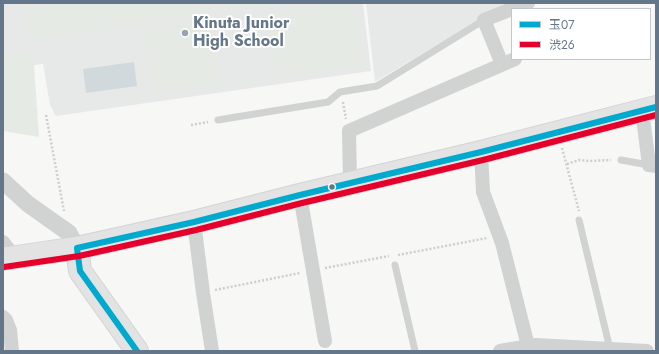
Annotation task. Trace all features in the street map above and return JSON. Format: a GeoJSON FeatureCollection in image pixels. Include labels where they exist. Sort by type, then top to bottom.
{"type":"FeatureCollection","features":[{"type":"Feature","properties":{"kind":"main road"},"geometry":{"type":"LineString","coordinates":[[7,253],[77,248],[194,222],[481,152],[649,108]]}},
{"type":"Feature","properties":{"kind":"main road"},"geometry":{"type":"LineString","coordinates":[[77,248],[80,271],[137,351]]}},
{"type":"Feature","properties":{"kind":"street"},"geometry":{"type":"LineString","coordinates":[[515,8],[528,3]]}},
{"type":"Feature","properties":{"kind":"street"},"geometry":{"type":"LineString","coordinates":[[350,183],[349,131],[509,62],[484,20],[511,9]]}},
{"type":"Feature","properties":{"kind":"street"},"geometry":{"type":"LineString","coordinates":[[649,108],[652,166]]}},
{"type":"Feature","properties":{"kind":"street"},"geometry":{"type":"LineString","coordinates":[[481,152],[483,192],[500,236],[528,346]]}},
{"type":"Feature","properties":{"kind":"street"},"geometry":{"type":"LineString","coordinates":[[3,181],[28,204],[69,233],[77,248]]}},
{"type":"Feature","properties":{"kind":"street"},"geometry":{"type":"LineString","coordinates":[[300,195],[325,341]]}},
{"type":"Feature","properties":{"kind":"street"},"geometry":{"type":"LineString","coordinates":[[194,222],[212,351]]}},
{"type":"Feature","properties":{"kind":"street"},"geometry":{"type":"LineString","coordinates":[[3,317],[6,320],[10,330],[12,351]]}},
{"type":"Feature","properties":{"kind":"street"},"geometry":{"type":"LineString","coordinates":[[500,351],[528,346],[648,351]]}},
{"type":"Feature","properties":{"kind":"lane"},"geometry":{"type":"LineString","coordinates":[[218,120],[328,102],[340,92],[377,86],[484,20]]}},
{"type":"Feature","properties":{"kind":"lane"},"geometry":{"type":"LineString","coordinates":[[621,160],[652,166]]}},
{"type":"Feature","properties":{"kind":"lane"},"geometry":{"type":"LineString","coordinates":[[579,220],[610,349]]}},
{"type":"Feature","properties":{"kind":"lane"},"geometry":{"type":"LineString","coordinates":[[395,265],[415,351]]}},
{"type":"Feature","properties":{"kind":"path"},"geometry":{"type":"LineString","coordinates":[[340,92],[349,131]]}},
{"type":"Feature","properties":{"kind":"path"},"geometry":{"type":"LineString","coordinates":[[46,116],[65,216]]}},
{"type":"Feature","properties":{"kind":"path"},"geometry":{"type":"LineString","coordinates":[[191,125],[218,120]]}},
{"type":"Feature","properties":{"kind":"path"},"geometry":{"type":"LineString","coordinates":[[558,132],[580,213],[579,220]]}},
{"type":"Feature","properties":{"kind":"path"},"geometry":{"type":"LineString","coordinates":[[566,164],[579,160],[621,160]]}},
{"type":"Feature","properties":{"kind":"path"},"geometry":{"type":"LineString","coordinates":[[203,293],[313,270],[500,236]]}},
{"type":"Feature","properties":{"kind":"shaded area","name":"Kinuta Junior High School"},"geometry":{"type":"Polygon","coordinates":[[[3,3],[363,3],[371,71],[56,116],[50,105],[43,64],[3,69],[3,3]]]}},
{"type":"Feature","properties":{"kind":"shaded area"},"geometry":{"type":"Polygon","coordinates":[[[55,3],[274,3],[29,42],[23,8],[55,3]]]}},
{"type":"Feature","properties":{"kind":"shaded area"},"geometry":{"type":"Polygon","coordinates":[[[330,3],[354,3],[363,65],[275,79],[265,13],[330,3]]]}},
{"type":"Feature","properties":{"kind":"shaded area"},"geometry":{"type":"Polygon","coordinates":[[[366,3],[509,3],[375,82],[366,3]]]}},
{"type":"Feature","properties":{"kind":"shaded area"},"geometry":{"type":"Polygon","coordinates":[[[211,17],[221,85],[152,95],[142,28],[211,17]]]}},
{"type":"Feature","properties":{"kind":"shaded area"},"geometry":{"type":"Polygon","coordinates":[[[33,53],[39,137],[3,131],[3,58],[33,53]]]}},
{"type":"Feature","properties":{"kind":"shaded area"},"geometry":{"type":"Polygon","coordinates":[[[134,62],[137,86],[86,93],[83,69],[134,62]]]}},
{"type":"Feature","properties":{"kind":"transit line","name":"玉07"},"geometry":{"type":"LineString","coordinates":[[77,248],[194,222],[481,152],[656,107]]}},
{"type":"Feature","properties":{"kind":"transit line","name":"渋26"},"geometry":{"type":"LineString","coordinates":[[4,267],[79,256],[196,230],[483,160],[656,115]]}},
{"type":"Feature","properties":{"kind":"transit line","name":"玉07"},"geometry":{"type":"LineString","coordinates":[[77,248],[80,271],[137,351]]}},
{"type":"Feature","properties":{"kind":"place","name":"Kinuta Junior High School"},"geometry":{"type":"Point","coordinates":[185,33]}}]}
